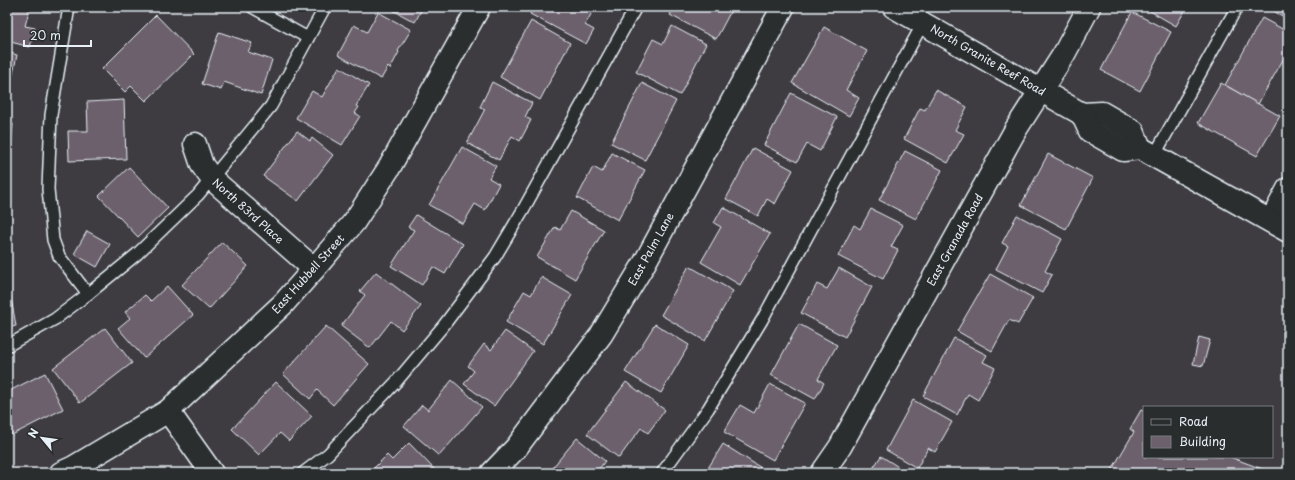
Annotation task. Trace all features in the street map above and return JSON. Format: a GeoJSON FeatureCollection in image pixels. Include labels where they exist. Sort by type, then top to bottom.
{"type":"FeatureCollection","features":[{"type":"Feature","properties":{"kind":"street","name":"East Hubbell Street"},"geometry":{"type":"LineString","coordinates":[[62,473],[168,411],[283,304],[354,222],[389,168],[479,7]]}},
{"type":"Feature","properties":{"kind":"street","name":"East Palm Lane"},"geometry":{"type":"LineString","coordinates":[[492,473],[516,448],[601,335],[644,264],[783,7]]}},
{"type":"Feature","properties":{"kind":"street","name":"North Granite Reef Road"},"geometry":{"type":"LineString","coordinates":[[894,7],[1082,114],[1102,113],[1133,131],[1147,152]]}},
{"type":"Feature","properties":{"kind":"street","name":"East Granada Road"},"geometry":{"type":"LineString","coordinates":[[822,473],[840,447],[1016,129],[1064,54],[1089,7]]}},
{"type":"Feature","properties":{"kind":"street","name":"North 83rd Place"},"geometry":{"type":"LineString","coordinates":[[195,144],[202,165],[212,179],[314,269]]}},
{"type":"Feature","properties":{"kind":"street"},"geometry":{"type":"LineString","coordinates":[[1147,152],[1279,226],[1288,189]]}},
{"type":"Feature","properties":{"kind":"street"},"geometry":{"type":"LineString","coordinates":[[168,411],[212,473]]}},
{"type":"Feature","properties":{"kind":"lane"},"geometry":{"type":"LineString","coordinates":[[69,7],[51,115],[48,189],[53,240],[59,256],[88,294]]}},
{"type":"Feature","properties":{"kind":"lane"},"geometry":{"type":"LineString","coordinates":[[252,7],[308,38]]}},
{"type":"Feature","properties":{"kind":"lane"},"geometry":{"type":"LineString","coordinates":[[7,346],[55,319],[88,294],[137,254],[195,198],[272,106],[326,7]]}},
{"type":"Feature","properties":{"kind":"lane"},"geometry":{"type":"LineString","coordinates":[[303,473],[328,454],[396,382],[444,325],[495,257],[523,210],[636,7]]}},
{"type":"Feature","properties":{"kind":"lane"},"geometry":{"type":"LineString","coordinates":[[1147,152],[1237,7]]}},
{"type":"Feature","properties":{"kind":"lane"},"geometry":{"type":"LineString","coordinates":[[662,473],[708,409],[762,320],[923,23]]}},
{"type":"Feature","properties":{"kind":"building"},"geometry":{"type":"Polygon","coordinates":[[[7,7],[30,7],[25,26],[35,28],[30,47],[7,41],[7,7]]]}},
{"type":"Feature","properties":{"kind":"building"},"geometry":{"type":"Polygon","coordinates":[[[387,7],[423,7],[415,22],[387,7]]]}},
{"type":"Feature","properties":{"kind":"building"},"geometry":{"type":"Polygon","coordinates":[[[534,7],[595,7],[585,25],[594,30],[586,44],[530,14],[534,7]]]}},
{"type":"Feature","properties":{"kind":"building"},"geometry":{"type":"Polygon","coordinates":[[[674,7],[733,7],[716,39],[670,15],[674,7]]]}},
{"type":"Feature","properties":{"kind":"building"},"geometry":{"type":"Polygon","coordinates":[[[1143,7],[1187,7],[1176,26],[1143,7]]]}},
{"type":"Feature","properties":{"kind":"building"},"geometry":{"type":"Polygon","coordinates":[[[1266,7],[1288,7],[1288,19],[1266,7]]]}},
{"type":"Feature","properties":{"kind":"building"},"geometry":{"type":"Polygon","coordinates":[[[378,12],[411,30],[398,51],[399,52],[390,69],[388,67],[381,79],[338,55],[354,25],[367,32],[378,12]]]}},
{"type":"Feature","properties":{"kind":"building"},"geometry":{"type":"Polygon","coordinates":[[[1132,12],[1171,32],[1140,91],[1101,70],[1132,12]]]}},
{"type":"Feature","properties":{"kind":"building"},"geometry":{"type":"Polygon","coordinates":[[[156,15],[194,54],[146,101],[131,86],[125,92],[102,69],[156,15]]]}},
{"type":"Feature","properties":{"kind":"building"},"geometry":{"type":"Polygon","coordinates":[[[1262,18],[1288,32],[1288,51],[1258,104],[1225,85],[1262,18]]]}},
{"type":"Feature","properties":{"kind":"building"},"geometry":{"type":"Polygon","coordinates":[[[531,21],[570,43],[540,100],[500,77],[531,21]]]}},
{"type":"Feature","properties":{"kind":"building"},"geometry":{"type":"Polygon","coordinates":[[[672,26],[706,44],[680,95],[636,72],[653,39],[663,44],[672,26]]]}},
{"type":"Feature","properties":{"kind":"building"},"geometry":{"type":"Polygon","coordinates":[[[824,27],[867,51],[846,90],[859,98],[849,116],[792,83],[824,27]]]}},
{"type":"Feature","properties":{"kind":"building"},"geometry":{"type":"Polygon","coordinates":[[[219,32],[252,43],[248,52],[272,60],[261,95],[224,82],[221,90],[202,84],[219,32]]]}},
{"type":"Feature","properties":{"kind":"building"},"geometry":{"type":"Polygon","coordinates":[[[7,52],[17,55],[10,88],[7,87],[7,52]]]}},
{"type":"Feature","properties":{"kind":"building"},"geometry":{"type":"Polygon","coordinates":[[[339,67],[369,85],[356,106],[359,107],[355,113],[360,116],[342,145],[296,118],[312,91],[322,97],[339,67]]]}},
{"type":"Feature","properties":{"kind":"building"},"geometry":{"type":"Polygon","coordinates":[[[492,82],[532,103],[525,117],[531,120],[520,141],[512,136],[499,160],[467,143],[485,109],[480,107],[492,82]]]}},
{"type":"Feature","properties":{"kind":"building"},"geometry":{"type":"Polygon","coordinates":[[[642,83],[676,101],[645,160],[611,143],[642,83]]]}},
{"type":"Feature","properties":{"kind":"building"},"geometry":{"type":"Polygon","coordinates":[[[1221,83],[1280,116],[1257,156],[1198,123],[1221,83]]]}},
{"type":"Feature","properties":{"kind":"building"},"geometry":{"type":"Polygon","coordinates":[[[936,90],[967,107],[955,130],[964,134],[948,163],[904,139],[920,108],[925,110],[936,90]]]}},
{"type":"Feature","properties":{"kind":"building"},"geometry":{"type":"Polygon","coordinates":[[[791,93],[837,117],[820,151],[807,144],[797,162],[764,145],[791,93]]]}},
{"type":"Feature","properties":{"kind":"building"},"geometry":{"type":"Polygon","coordinates":[[[124,100],[126,159],[69,161],[68,131],[88,131],[87,102],[124,100]]]}},
{"type":"Feature","properties":{"kind":"building"},"geometry":{"type":"Polygon","coordinates":[[[7,124],[13,124],[11,148],[7,148],[7,124]]]}},
{"type":"Feature","properties":{"kind":"building"},"geometry":{"type":"Polygon","coordinates":[[[297,131],[310,141],[312,138],[333,155],[298,201],[263,176],[297,131]]]}},
{"type":"Feature","properties":{"kind":"building"},"geometry":{"type":"Polygon","coordinates":[[[462,147],[496,166],[489,178],[499,184],[485,210],[475,204],[463,224],[429,205],[462,147]]]}},
{"type":"Feature","properties":{"kind":"building"},"geometry":{"type":"Polygon","coordinates":[[[753,148],[793,170],[775,204],[767,199],[758,216],[726,199],[753,148]]]}},
{"type":"Feature","properties":{"kind":"building"},"geometry":{"type":"Polygon","coordinates":[[[905,151],[942,170],[916,219],[879,200],[905,151]]]}},
{"type":"Feature","properties":{"kind":"building"},"geometry":{"type":"Polygon","coordinates":[[[612,153],[645,170],[618,220],[577,198],[593,167],[602,172],[612,153]]]}},
{"type":"Feature","properties":{"kind":"building"},"geometry":{"type":"Polygon","coordinates":[[[1048,154],[1093,178],[1066,229],[1021,205],[1048,154]]]}},
{"type":"Feature","properties":{"kind":"building"},"geometry":{"type":"Polygon","coordinates":[[[129,167],[168,208],[138,237],[99,196],[129,167]]]}},
{"type":"Feature","properties":{"kind":"building"},"geometry":{"type":"Polygon","coordinates":[[[723,207],[770,234],[740,285],[701,262],[721,227],[714,223],[723,207]]]}},
{"type":"Feature","properties":{"kind":"building"},"geometry":{"type":"Polygon","coordinates":[[[871,209],[903,225],[891,247],[898,250],[883,279],[838,256],[854,225],[860,229],[871,209]]]}},
{"type":"Feature","properties":{"kind":"building"},"geometry":{"type":"Polygon","coordinates":[[[571,211],[604,230],[575,279],[537,257],[555,227],[560,230],[571,211]]]}},
{"type":"Feature","properties":{"kind":"building"},"geometry":{"type":"Polygon","coordinates":[[[416,215],[463,244],[445,274],[433,267],[422,285],[391,266],[414,230],[408,227],[416,215]]]}},
{"type":"Feature","properties":{"kind":"building"},"geometry":{"type":"Polygon","coordinates":[[[1017,215],[1062,239],[1045,271],[1052,275],[1042,293],[996,269],[1008,246],[1002,243],[1017,215]]]}},
{"type":"Feature","properties":{"kind":"building"},"geometry":{"type":"Polygon","coordinates":[[[87,231],[110,244],[97,267],[74,254],[87,231]]]}},
{"type":"Feature","properties":{"kind":"building"},"geometry":{"type":"Polygon","coordinates":[[[222,242],[248,266],[209,309],[182,285],[222,242]]]}},
{"type":"Feature","properties":{"kind":"building"},"geometry":{"type":"Polygon","coordinates":[[[689,266],[733,291],[705,341],[661,315],[689,266]]]}},
{"type":"Feature","properties":{"kind":"building"},"geometry":{"type":"Polygon","coordinates":[[[839,268],[872,287],[845,337],[801,313],[817,284],[827,289],[839,268]]]}},
{"type":"Feature","properties":{"kind":"building"},"geometry":{"type":"Polygon","coordinates":[[[376,272],[421,306],[402,330],[391,321],[370,348],[341,326],[365,295],[360,291],[376,272]]]}},
{"type":"Feature","properties":{"kind":"building"},"geometry":{"type":"Polygon","coordinates":[[[990,274],[1033,298],[1018,324],[1009,320],[992,351],[957,331],[990,274]]]}},
{"type":"Feature","properties":{"kind":"building"},"geometry":{"type":"Polygon","coordinates":[[[7,275],[16,326],[7,328],[7,275]]]}},
{"type":"Feature","properties":{"kind":"building"},"geometry":{"type":"Polygon","coordinates":[[[541,277],[572,295],[543,344],[506,322],[524,291],[531,295],[541,277]]]}},
{"type":"Feature","properties":{"kind":"building"},"geometry":{"type":"Polygon","coordinates":[[[167,286],[193,315],[144,358],[118,328],[130,318],[125,312],[145,295],[151,301],[167,286]]]}},
{"type":"Feature","properties":{"kind":"building"},"geometry":{"type":"Polygon","coordinates":[[[655,324],[689,345],[661,393],[625,372],[655,324]]]}},
{"type":"Feature","properties":{"kind":"building"},"geometry":{"type":"Polygon","coordinates":[[[799,324],[837,345],[818,379],[824,383],[815,399],[771,375],[799,324]]]}},
{"type":"Feature","properties":{"kind":"building"},"geometry":{"type":"Polygon","coordinates":[[[326,326],[369,364],[333,405],[317,390],[310,399],[283,374],[326,326]]]}},
{"type":"Feature","properties":{"kind":"building"},"geometry":{"type":"Polygon","coordinates":[[[105,328],[132,363],[80,403],[53,368],[105,328]]]}},
{"type":"Feature","properties":{"kind":"building"},"geometry":{"type":"Polygon","coordinates":[[[505,331],[533,351],[494,406],[464,384],[474,371],[468,366],[484,344],[491,350],[505,331]]]}},
{"type":"Feature","properties":{"kind":"building"},"geometry":{"type":"Polygon","coordinates":[[[1199,337],[1210,340],[1203,366],[1193,364],[1199,337]]]}},
{"type":"Feature","properties":{"kind":"building"},"geometry":{"type":"Polygon","coordinates":[[[954,338],[987,355],[983,362],[995,368],[978,400],[968,394],[957,415],[923,396],[954,338]]]}},
{"type":"Feature","properties":{"kind":"building"},"geometry":{"type":"Polygon","coordinates":[[[45,373],[63,409],[12,435],[7,424],[7,392],[45,373]]]}},
{"type":"Feature","properties":{"kind":"building"},"geometry":{"type":"Polygon","coordinates":[[[452,380],[482,407],[439,456],[404,426],[422,405],[428,410],[452,380]]]}},
{"type":"Feature","properties":{"kind":"building"},"geometry":{"type":"Polygon","coordinates":[[[276,382],[312,416],[289,441],[280,433],[259,455],[232,429],[276,382]]]}},
{"type":"Feature","properties":{"kind":"building"},"geometry":{"type":"Polygon","coordinates":[[[626,382],[665,410],[648,433],[641,428],[619,458],[587,434],[626,382]]]}},
{"type":"Feature","properties":{"kind":"building"},"geometry":{"type":"Polygon","coordinates":[[[770,384],[805,403],[773,460],[724,432],[740,405],[754,413],[770,384]]]}},
{"type":"Feature","properties":{"kind":"building"},"geometry":{"type":"Polygon","coordinates":[[[913,400],[952,422],[935,452],[928,448],[917,468],[886,450],[913,400]]]}},
{"type":"Feature","properties":{"kind":"building"},"geometry":{"type":"Polygon","coordinates":[[[1141,410],[1143,411],[1143,458],[1233,458],[1273,473],[1110,473],[1134,432],[1130,429],[1141,410]]]}},
{"type":"Feature","properties":{"kind":"building"},"geometry":{"type":"Polygon","coordinates":[[[577,438],[605,461],[596,473],[548,473],[577,438]]]}},
{"type":"Feature","properties":{"kind":"building"},"geometry":{"type":"Polygon","coordinates":[[[409,443],[435,470],[432,473],[369,473],[387,455],[392,460],[409,443]]]}},
{"type":"Feature","properties":{"kind":"building"},"geometry":{"type":"Polygon","coordinates":[[[723,444],[766,471],[765,473],[705,473],[723,444]]]}},
{"type":"Feature","properties":{"kind":"building"},"geometry":{"type":"Polygon","coordinates":[[[881,456],[908,473],[870,473],[881,456]]]}}]}
